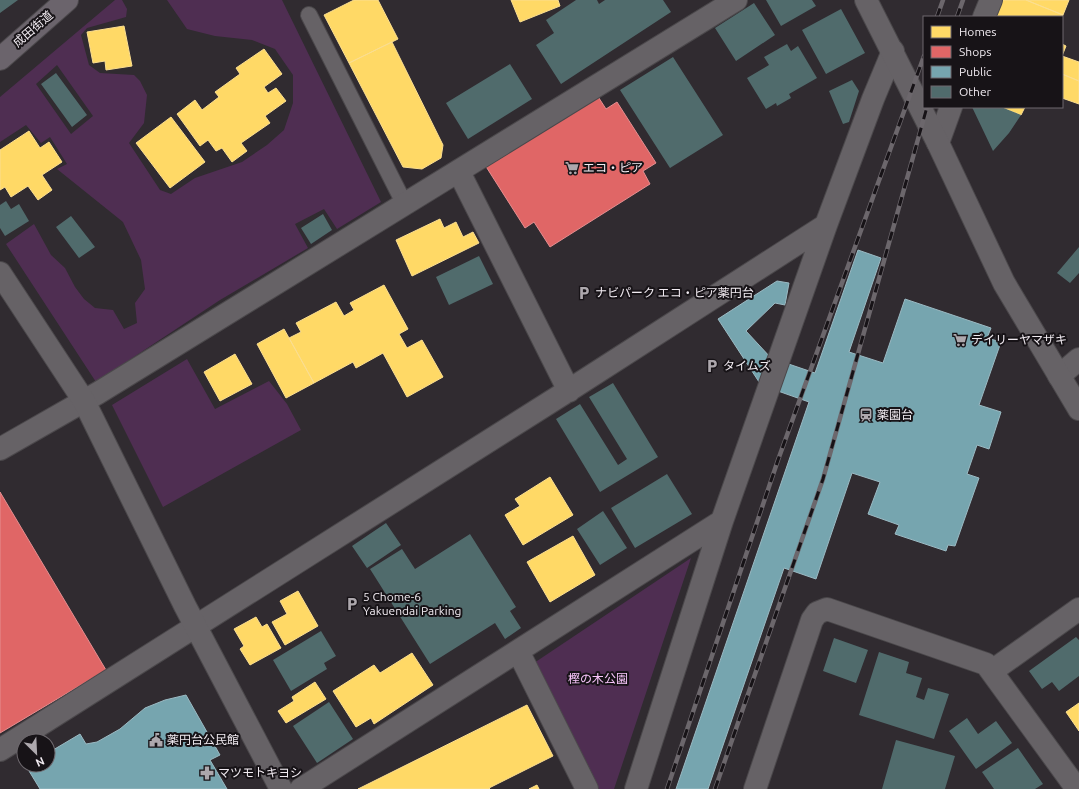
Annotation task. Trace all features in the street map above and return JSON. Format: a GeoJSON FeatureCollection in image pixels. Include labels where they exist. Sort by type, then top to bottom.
{"type":"FeatureCollection","features":[{"type":"Feature","properties":{"kind":"highway","name":"成田街道"},"geometry":{"type":"LineString","coordinates":[[0,59],[67,0]]}},
{"type":"Feature","properties":{"kind":"street"},"geometry":{"type":"LineString","coordinates":[[0,449],[84,401],[459,172],[736,0]]}},
{"type":"Feature","properties":{"kind":"street"},"geometry":{"type":"LineString","coordinates":[[866,0],[938,143],[1004,283],[1079,409]]}},
{"type":"Feature","properties":{"kind":"street"},"geometry":{"type":"LineString","coordinates":[[984,16],[991,0]]}},
{"type":"Feature","properties":{"kind":"street"},"geometry":{"type":"LineString","coordinates":[[636,789],[722,521],[826,225],[873,99],[893,51]]}},
{"type":"Feature","properties":{"kind":"street"},"geometry":{"type":"LineString","coordinates":[[938,143],[951,108]]}},
{"type":"Feature","properties":{"kind":"street"},"geometry":{"type":"LineString","coordinates":[[459,172],[569,391]]}},
{"type":"Feature","properties":{"kind":"street"},"geometry":{"type":"LineString","coordinates":[[0,750],[569,391],[826,225]]}},
{"type":"Feature","properties":{"kind":"street"},"geometry":{"type":"LineString","coordinates":[[0,273],[84,401],[196,627],[281,789]]}},
{"type":"Feature","properties":{"kind":"street"},"geometry":{"type":"LineString","coordinates":[[1059,376],[1079,359]]}},
{"type":"Feature","properties":{"kind":"street"},"geometry":{"type":"LineString","coordinates":[[301,789],[722,521]]}},
{"type":"Feature","properties":{"kind":"street"},"geometry":{"type":"LineString","coordinates":[[755,789],[812,620],[817,613],[827,609],[986,664],[1077,789]]}},
{"type":"Feature","properties":{"kind":"street"},"geometry":{"type":"LineString","coordinates":[[992,672],[1079,609]]}},
{"type":"Feature","properties":{"kind":"street"},"geometry":{"type":"LineString","coordinates":[[518,651],[587,789]]}},
{"type":"Feature","properties":{"kind":"lane"},"geometry":{"type":"LineString","coordinates":[[308,15],[405,205]]}},
{"type":"Feature","properties":{"kind":"green space"},"geometry":{"type":"Polygon","coordinates":[[[115,0],[122,0],[127,9],[126,17],[87,28],[81,35],[89,65],[100,73],[134,75],[140,81],[147,95],[144,123],[129,143],[160,190],[171,194],[195,178],[242,162],[267,145],[284,130],[293,103],[293,75],[275,49],[252,40],[215,36],[187,29],[167,0],[282,0],[381,202],[337,229],[324,209],[295,224],[308,248],[220,300],[96,382],[6,244],[34,224],[51,255],[65,268],[75,287],[84,299],[95,308],[113,310],[124,329],[137,323],[135,303],[145,289],[141,260],[123,222],[57,169],[67,164],[50,137],[41,143],[26,125],[0,142],[0,97],[115,0]],[[57,65],[36,84],[71,134],[93,116],[57,65]]]}},
{"type":"Feature","properties":{"kind":"green space"},"geometry":{"type":"Polygon","coordinates":[[[187,359],[215,409],[269,381],[287,404],[301,430],[163,507],[112,405],[187,359]]]}},
{"type":"Feature","properties":{"kind":"green space","name":"樫の木公園"},"geometry":{"type":"Polygon","coordinates":[[[691,558],[614,789],[597,789],[534,663],[691,558]]]}},
{"type":"Feature","properties":{"kind":"building: Homes"},"geometry":{"type":"Polygon","coordinates":[[[354,0],[378,0],[398,39],[349,63],[324,15],[354,0]]]}},
{"type":"Feature","properties":{"kind":"building: Homes"},"geometry":{"type":"Polygon","coordinates":[[[511,0],[558,0],[560,6],[520,22],[511,0]]]}},
{"type":"Feature","properties":{"kind":"building: Homes"},"geometry":{"type":"Polygon","coordinates":[[[1002,0],[1026,0],[1063,15],[1062,16],[996,16],[1002,0]]]}},
{"type":"Feature","properties":{"kind":"building: Homes"},"geometry":{"type":"Polygon","coordinates":[[[1026,0],[1069,0],[1063,15],[1026,0]]]}},
{"type":"Feature","properties":{"kind":"building: Homes"},"geometry":{"type":"Polygon","coordinates":[[[124,26],[132,66],[106,70],[105,61],[93,63],[87,32],[124,26]]]}},
{"type":"Feature","properties":{"kind":"building: Homes"},"geometry":{"type":"Polygon","coordinates":[[[392,42],[443,145],[441,158],[422,169],[403,167],[349,63],[392,42]]]}},
{"type":"Feature","properties":{"kind":"building: Homes"},"geometry":{"type":"Polygon","coordinates":[[[1063,44],[1066,46],[1063,54],[1063,44]]]}},
{"type":"Feature","properties":{"kind":"building: Homes"},"geometry":{"type":"Polygon","coordinates":[[[264,49],[282,74],[264,87],[268,93],[276,88],[286,101],[265,116],[270,123],[241,143],[247,151],[232,162],[222,148],[216,151],[208,140],[200,146],[177,114],[195,100],[202,110],[219,97],[215,92],[240,74],[236,68],[264,49]]]}},
{"type":"Feature","properties":{"kind":"building: Homes"},"geometry":{"type":"Polygon","coordinates":[[[1063,56],[1079,62],[1079,81],[1063,74],[1063,56]]]}},
{"type":"Feature","properties":{"kind":"building: Homes"},"geometry":{"type":"Polygon","coordinates":[[[1063,74],[1079,81],[1079,104],[1063,98],[1063,74]]]}},
{"type":"Feature","properties":{"kind":"building: Homes"},"geometry":{"type":"Polygon","coordinates":[[[1004,108],[1024,108],[1021,115],[1004,108]]]}},
{"type":"Feature","properties":{"kind":"building: Homes"},"geometry":{"type":"Polygon","coordinates":[[[171,117],[205,162],[170,188],[136,143],[171,117]]]}},
{"type":"Feature","properties":{"kind":"building: Homes"},"geometry":{"type":"Polygon","coordinates":[[[29,131],[40,148],[49,142],[62,162],[42,175],[52,190],[38,200],[28,186],[11,197],[5,187],[0,190],[0,150],[29,131]]]}},
{"type":"Feature","properties":{"kind":"building: Homes"},"geometry":{"type":"Polygon","coordinates":[[[440,219],[444,228],[456,222],[463,237],[473,232],[479,243],[412,276],[396,240],[440,219]]]}},
{"type":"Feature","properties":{"kind":"building: Homes"},"geometry":{"type":"Polygon","coordinates":[[[384,285],[408,329],[399,334],[407,348],[422,340],[443,377],[407,397],[383,353],[356,368],[353,362],[314,383],[289,338],[301,332],[296,323],[336,302],[344,316],[354,310],[350,303],[384,285]]]}},
{"type":"Feature","properties":{"kind":"building: Homes"},"geometry":{"type":"Polygon","coordinates":[[[284,329],[314,383],[286,398],[257,344],[284,329]]]}},
{"type":"Feature","properties":{"kind":"building: Homes"},"geometry":{"type":"Polygon","coordinates":[[[235,354],[252,384],[220,401],[204,372],[235,354]]]}},
{"type":"Feature","properties":{"kind":"building: Homes"},"geometry":{"type":"Polygon","coordinates":[[[550,477],[573,515],[523,545],[505,515],[520,506],[515,499],[550,477]]]}},
{"type":"Feature","properties":{"kind":"building: Homes"},"geometry":{"type":"Polygon","coordinates":[[[573,536],[595,575],[550,602],[527,562],[573,536]]]}},
{"type":"Feature","properties":{"kind":"building: Homes"},"geometry":{"type":"Polygon","coordinates":[[[298,591],[318,626],[285,645],[272,622],[287,614],[280,601],[298,591]]]}},
{"type":"Feature","properties":{"kind":"building: Homes"},"geometry":{"type":"Polygon","coordinates":[[[256,617],[262,627],[267,624],[281,648],[250,665],[240,649],[244,646],[234,629],[256,617]]]}},
{"type":"Feature","properties":{"kind":"building: Homes"},"geometry":{"type":"Polygon","coordinates":[[[412,653],[433,685],[374,724],[371,718],[356,727],[333,691],[374,665],[380,673],[412,653]]]}},
{"type":"Feature","properties":{"kind":"building: Homes"},"geometry":{"type":"Polygon","coordinates":[[[315,682],[326,699],[286,723],[278,711],[294,701],[292,697],[315,682]]]}},
{"type":"Feature","properties":{"kind":"building: Homes"},"geometry":{"type":"Polygon","coordinates":[[[1079,703],[1079,731],[1066,712],[1079,703]]]}},
{"type":"Feature","properties":{"kind":"building: Homes"},"geometry":{"type":"Polygon","coordinates":[[[527,705],[553,756],[489,788],[490,789],[358,789],[527,705]]]}},
{"type":"Feature","properties":{"kind":"building: Homes"},"geometry":{"type":"Polygon","coordinates":[[[537,785],[539,789],[529,789],[537,785]]]}},
{"type":"Feature","properties":{"kind":"building: Shops"},"geometry":{"type":"Polygon","coordinates":[[[597,95],[606,109],[617,102],[656,163],[643,171],[650,184],[550,247],[534,222],[525,228],[485,165],[597,95]]]}},
{"type":"Feature","properties":{"kind":"building: Shops"},"geometry":{"type":"Polygon","coordinates":[[[0,492],[106,670],[0,733],[0,492]]]}},
{"type":"Feature","properties":{"kind":"building: Public"},"geometry":{"type":"Polygon","coordinates":[[[858,250],[881,258],[849,352],[883,363],[905,299],[991,328],[987,338],[1001,342],[979,405],[1001,412],[989,449],[977,445],[967,474],[979,478],[955,546],[948,545],[946,551],[895,534],[899,525],[868,514],[880,482],[852,473],[816,579],[784,568],[708,789],[676,789],[809,402],[761,385],[718,319],[777,281],[789,283],[785,305],[775,303],[746,331],[771,358],[815,373],[858,250]]]}},
{"type":"Feature","properties":{"kind":"building: Public","name":"薬円台公民館"},"geometry":{"type":"Polygon","coordinates":[[[186,695],[220,755],[210,760],[227,789],[40,789],[30,773],[56,773],[56,748],[80,734],[86,744],[97,742],[120,729],[145,708],[165,700],[186,695]]]}},
{"type":"Feature","properties":{"kind":"building: Other"},"geometry":{"type":"Polygon","coordinates":[[[0,0],[18,0],[0,13],[0,0]]]}},
{"type":"Feature","properties":{"kind":"building: Other"},"geometry":{"type":"Polygon","coordinates":[[[576,0],[597,0],[599,4],[605,0],[663,0],[671,12],[561,84],[536,45],[554,33],[546,20],[576,0]]]}},
{"type":"Feature","properties":{"kind":"building: Other"},"geometry":{"type":"Polygon","coordinates":[[[766,0],[812,0],[816,6],[781,26],[766,0]]]}},
{"type":"Feature","properties":{"kind":"building: Other"},"geometry":{"type":"Polygon","coordinates":[[[754,3],[775,35],[736,61],[715,28],[754,3]]]}},
{"type":"Feature","properties":{"kind":"building: Other"},"geometry":{"type":"Polygon","coordinates":[[[841,9],[865,53],[826,74],[802,30],[841,9]]]}},
{"type":"Feature","properties":{"kind":"building: Other"},"geometry":{"type":"Polygon","coordinates":[[[787,44],[791,51],[798,46],[817,78],[789,94],[791,98],[777,106],[776,103],[766,109],[747,78],[769,65],[764,57],[787,44]]]}},
{"type":"Feature","properties":{"kind":"building: Other"},"geometry":{"type":"Polygon","coordinates":[[[673,57],[723,135],[670,168],[620,90],[673,57]]]}},
{"type":"Feature","properties":{"kind":"building: Other"},"geometry":{"type":"Polygon","coordinates":[[[510,64],[532,99],[468,139],[446,103],[510,64]]]}},
{"type":"Feature","properties":{"kind":"building: Other"},"geometry":{"type":"Polygon","coordinates":[[[56,73],[87,115],[72,127],[41,84],[56,73]]]}},
{"type":"Feature","properties":{"kind":"building: Other"},"geometry":{"type":"Polygon","coordinates":[[[852,80],[859,91],[849,122],[843,124],[829,91],[852,80]]]}},
{"type":"Feature","properties":{"kind":"building: Other"},"geometry":{"type":"Polygon","coordinates":[[[972,108],[1004,108],[1021,115],[1009,133],[993,151],[972,108]]]}},
{"type":"Feature","properties":{"kind":"building: Other"},"geometry":{"type":"Polygon","coordinates":[[[6,201],[11,209],[19,204],[29,221],[5,236],[0,228],[0,205],[6,201]]]}},
{"type":"Feature","properties":{"kind":"building: Other"},"geometry":{"type":"Polygon","coordinates":[[[323,214],[332,230],[311,244],[301,228],[323,214]]]}},
{"type":"Feature","properties":{"kind":"building: Other"},"geometry":{"type":"Polygon","coordinates":[[[71,216],[95,247],[79,258],[56,227],[71,216]]]}},
{"type":"Feature","properties":{"kind":"building: Other"},"geometry":{"type":"Polygon","coordinates":[[[1079,247],[1079,273],[1070,283],[1057,273],[1079,247]]]}},
{"type":"Feature","properties":{"kind":"building: Other"},"geometry":{"type":"Polygon","coordinates":[[[479,256],[493,284],[449,305],[436,277],[479,256]]]}},
{"type":"Feature","properties":{"kind":"building: Other"},"geometry":{"type":"Polygon","coordinates":[[[613,383],[658,457],[600,492],[556,419],[580,404],[618,465],[627,459],[589,397],[613,383]]]}},
{"type":"Feature","properties":{"kind":"building: Other"},"geometry":{"type":"Polygon","coordinates":[[[667,474],[692,514],[635,548],[611,508],[667,474]]]}},
{"type":"Feature","properties":{"kind":"building: Other"},"geometry":{"type":"Polygon","coordinates":[[[603,511],[627,548],[600,565],[577,529],[603,511]]]}},
{"type":"Feature","properties":{"kind":"building: Other"},"geometry":{"type":"Polygon","coordinates":[[[386,523],[401,545],[367,568],[352,546],[386,523]]]}},
{"type":"Feature","properties":{"kind":"building: Other"},"geometry":{"type":"Polygon","coordinates":[[[470,534],[516,607],[510,611],[521,628],[505,639],[495,623],[430,664],[370,569],[402,549],[415,569],[470,534]]]}},
{"type":"Feature","properties":{"kind":"building: Other"},"geometry":{"type":"Polygon","coordinates":[[[321,631],[336,656],[324,663],[327,669],[291,691],[273,660],[321,631]]]}},
{"type":"Feature","properties":{"kind":"building: Other"},"geometry":{"type":"Polygon","coordinates":[[[1076,637],[1079,640],[1079,676],[1059,691],[1052,682],[1042,689],[1029,671],[1076,637]]]}},
{"type":"Feature","properties":{"kind":"building: Other"},"geometry":{"type":"Polygon","coordinates":[[[834,638],[868,650],[856,683],[823,671],[834,638]]]}},
{"type":"Feature","properties":{"kind":"building: Other"},"geometry":{"type":"Polygon","coordinates":[[[879,652],[909,662],[906,673],[922,678],[916,697],[924,700],[928,688],[949,694],[934,739],[859,715],[879,652]]]}},
{"type":"Feature","properties":{"kind":"building: Other"},"geometry":{"type":"Polygon","coordinates":[[[329,702],[353,739],[317,763],[293,726],[329,702]]]}},
{"type":"Feature","properties":{"kind":"building: Other"},"geometry":{"type":"Polygon","coordinates":[[[967,718],[978,734],[996,721],[1012,743],[976,769],[949,731],[967,718]]]}},
{"type":"Feature","properties":{"kind":"building: Other"},"geometry":{"type":"Polygon","coordinates":[[[896,740],[955,756],[945,789],[882,789],[896,740]]]}},
{"type":"Feature","properties":{"kind":"building: Other"},"geometry":{"type":"Polygon","coordinates":[[[1018,748],[1043,784],[1035,789],[994,789],[982,772],[1018,748]]]}},
{"type":"Feature","properties":{"kind":"railway"},"geometry":{"type":"LineString","coordinates":[[937,16],[943,0]]}},
{"type":"Feature","properties":{"kind":"railway"},"geometry":{"type":"LineString","coordinates":[[957,16],[963,0]]}},
{"type":"Feature","properties":{"kind":"railway"},"geometry":{"type":"LineString","coordinates":[[667,789],[778,460],[923,59]]}},
{"type":"Feature","properties":{"kind":"railway"},"geometry":{"type":"LineString","coordinates":[[715,789],[823,479],[927,108]]}},
{"type":"Feature","properties":{"kind":"place","name":"エコ・ピア"},"geometry":{"type":"Point","coordinates":[572,168]}},
{"type":"Feature","properties":{"kind":"place","name":"ナビパーク エコ・ピア薬円台"},"geometry":{"type":"Point","coordinates":[584,293]}},
{"type":"Feature","properties":{"kind":"place","name":"デイリーヤマザキ"},"geometry":{"type":"Point","coordinates":[960,340]}},
{"type":"Feature","properties":{"kind":"place","name":"タイムズ"},"geometry":{"type":"Point","coordinates":[712,366]}},
{"type":"Feature","properties":{"kind":"place","name":"薬園台"},"geometry":{"type":"Point","coordinates":[866,415]}},
{"type":"Feature","properties":{"kind":"place","name":"5 Chome-6 Yakuendai Parking"},"geometry":{"type":"Point","coordinates":[352,604]}},
{"type":"Feature","properties":{"kind":"place","name":"薬円台公民館"},"geometry":{"type":"Point","coordinates":[156,740]}},
{"type":"Feature","properties":{"kind":"place","name":"マツモトキヨシ"},"geometry":{"type":"Point","coordinates":[207,773]}}]}
